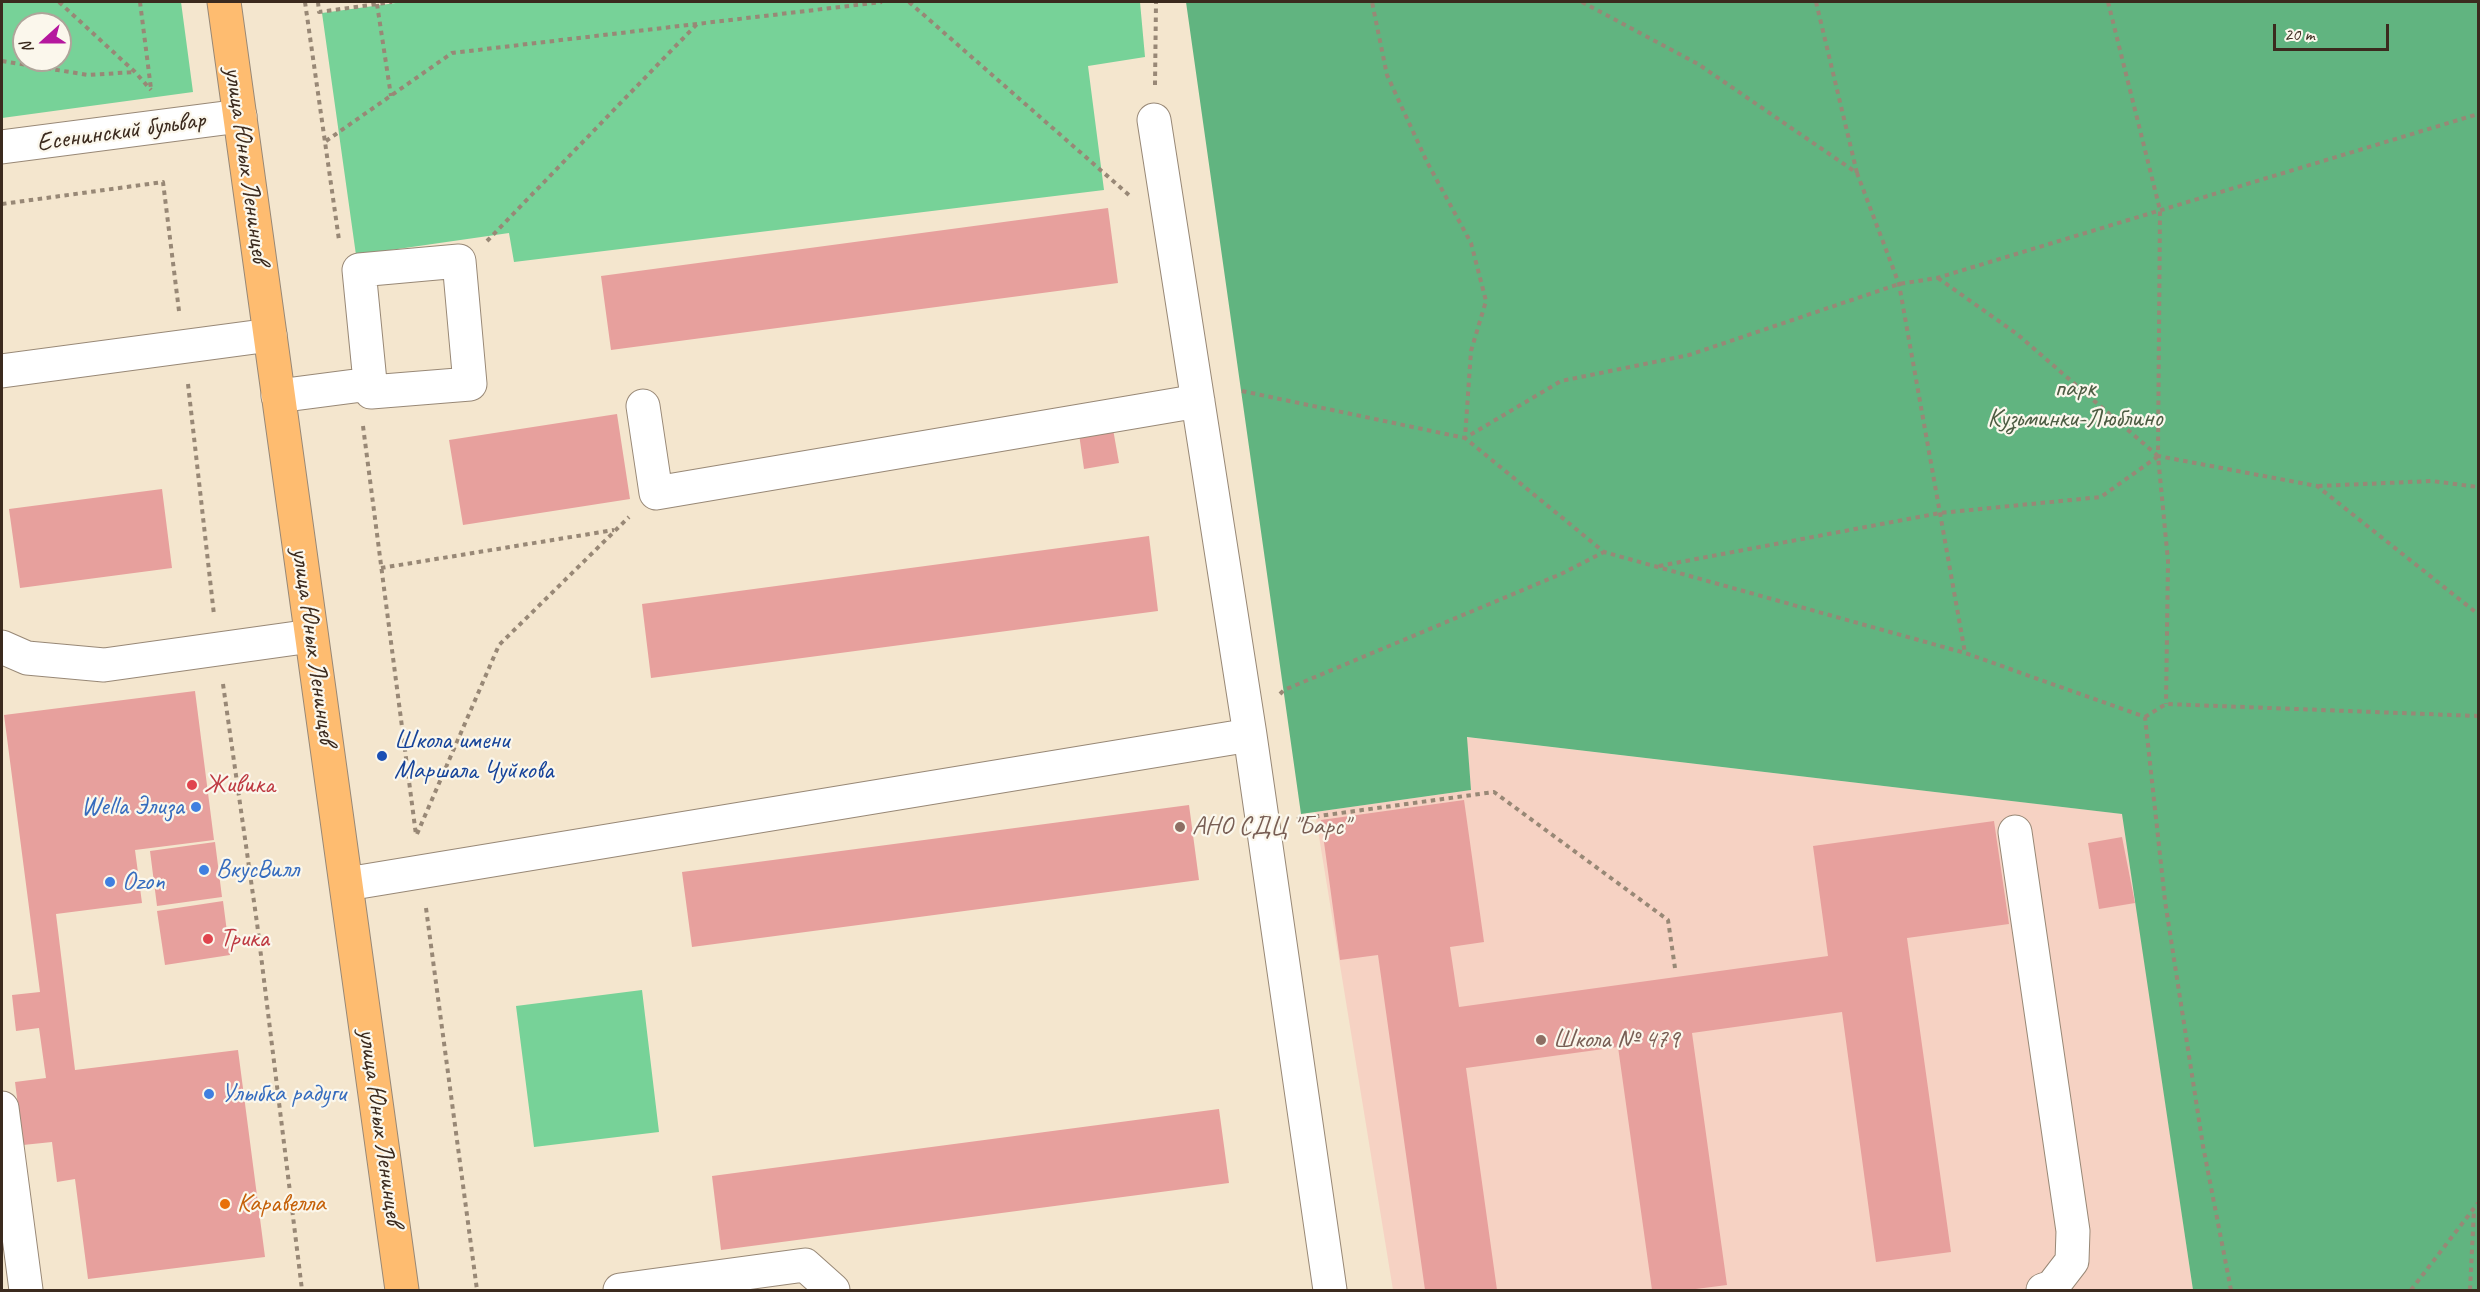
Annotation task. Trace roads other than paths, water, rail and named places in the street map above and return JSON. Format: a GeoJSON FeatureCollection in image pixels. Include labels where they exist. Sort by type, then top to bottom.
{"type":"FeatureCollection","features":[{"type":"Feature","properties":{"kind":"main road","name":"улица Юных Ленинцев"},"geometry":{"type":"LineString","coordinates":[[224,2],[402,1290]]}},
{"type":"Feature","properties":{"kind":"street","name":"Есенинский бульвар"},"geometry":{"type":"LineString","coordinates":[[2,147],[240,116]]}},
{"type":"Feature","properties":{"kind":"street"},"geometry":{"type":"LineString","coordinates":[[1154,120],[1250,735],[1330,1290]]}},
{"type":"Feature","properties":{"kind":"street"},"geometry":{"type":"LineString","coordinates":[[459,261],[470,384],[371,392],[364,385],[359,270],[459,261]]}},
{"type":"Feature","properties":{"kind":"street"},"geometry":{"type":"LineString","coordinates":[[2,371],[270,335]]}},
{"type":"Feature","properties":{"kind":"street"},"geometry":{"type":"LineString","coordinates":[[279,396],[364,385]]}},
{"type":"Feature","properties":{"kind":"street"},"geometry":{"type":"LineString","coordinates":[[643,406],[656,493],[1198,401]]}},
{"type":"Feature","properties":{"kind":"street"},"geometry":{"type":"LineString","coordinates":[[2,646],[27,658],[104,664],[310,636]]}},
{"type":"Feature","properties":{"kind":"street"},"geometry":{"type":"LineString","coordinates":[[347,884],[1250,735]]}},
{"type":"Feature","properties":{"kind":"street"},"geometry":{"type":"LineString","coordinates":[[2015,832],[2073,1231],[2072,1261],[2052,1287],[2043,1290]]}},
{"type":"Feature","properties":{"kind":"street"},"geometry":{"type":"LineString","coordinates":[[2,1108],[26,1290]]}},
{"type":"Feature","properties":{"kind":"street"},"geometry":{"type":"LineString","coordinates":[[620,1290],[805,1265],[833,1290]]}},
{"type":"Feature","properties":{"kind":"place","name":"Школа имени Маршала Чуйкова"},"geometry":{"type":"Point","coordinates":[382,756]}},
{"type":"Feature","properties":{"kind":"place","name":"Живика"},"geometry":{"type":"Point","coordinates":[192,785]}},
{"type":"Feature","properties":{"kind":"place","name":"Wella Элиза"},"geometry":{"type":"Point","coordinates":[196,807]}},
{"type":"Feature","properties":{"kind":"place","name":"АНО СДЦ \"Барс\""},"geometry":{"type":"Point","coordinates":[1180,827]}},
{"type":"Feature","properties":{"kind":"place","name":"ВкусВилл"},"geometry":{"type":"Point","coordinates":[204,870]}},
{"type":"Feature","properties":{"kind":"place","name":"Ozon"},"geometry":{"type":"Point","coordinates":[110,882]}},
{"type":"Feature","properties":{"kind":"place","name":"Трика"},"geometry":{"type":"Point","coordinates":[208,939]}},
{"type":"Feature","properties":{"kind":"place","name":"Школа № 479"},"geometry":{"type":"Point","coordinates":[1541,1040]}},
{"type":"Feature","properties":{"kind":"place","name":"Улыбка радуги"},"geometry":{"type":"Point","coordinates":[209,1094]}},
{"type":"Feature","properties":{"kind":"place","name":"Каравелла"},"geometry":{"type":"Point","coordinates":[225,1204]}},
{"type":"Feature","properties":{"kind":"park label","name":"парк Кузьминки-Люблино"},"geometry":{"type":"Point","coordinates":[2075,404]}}]}
